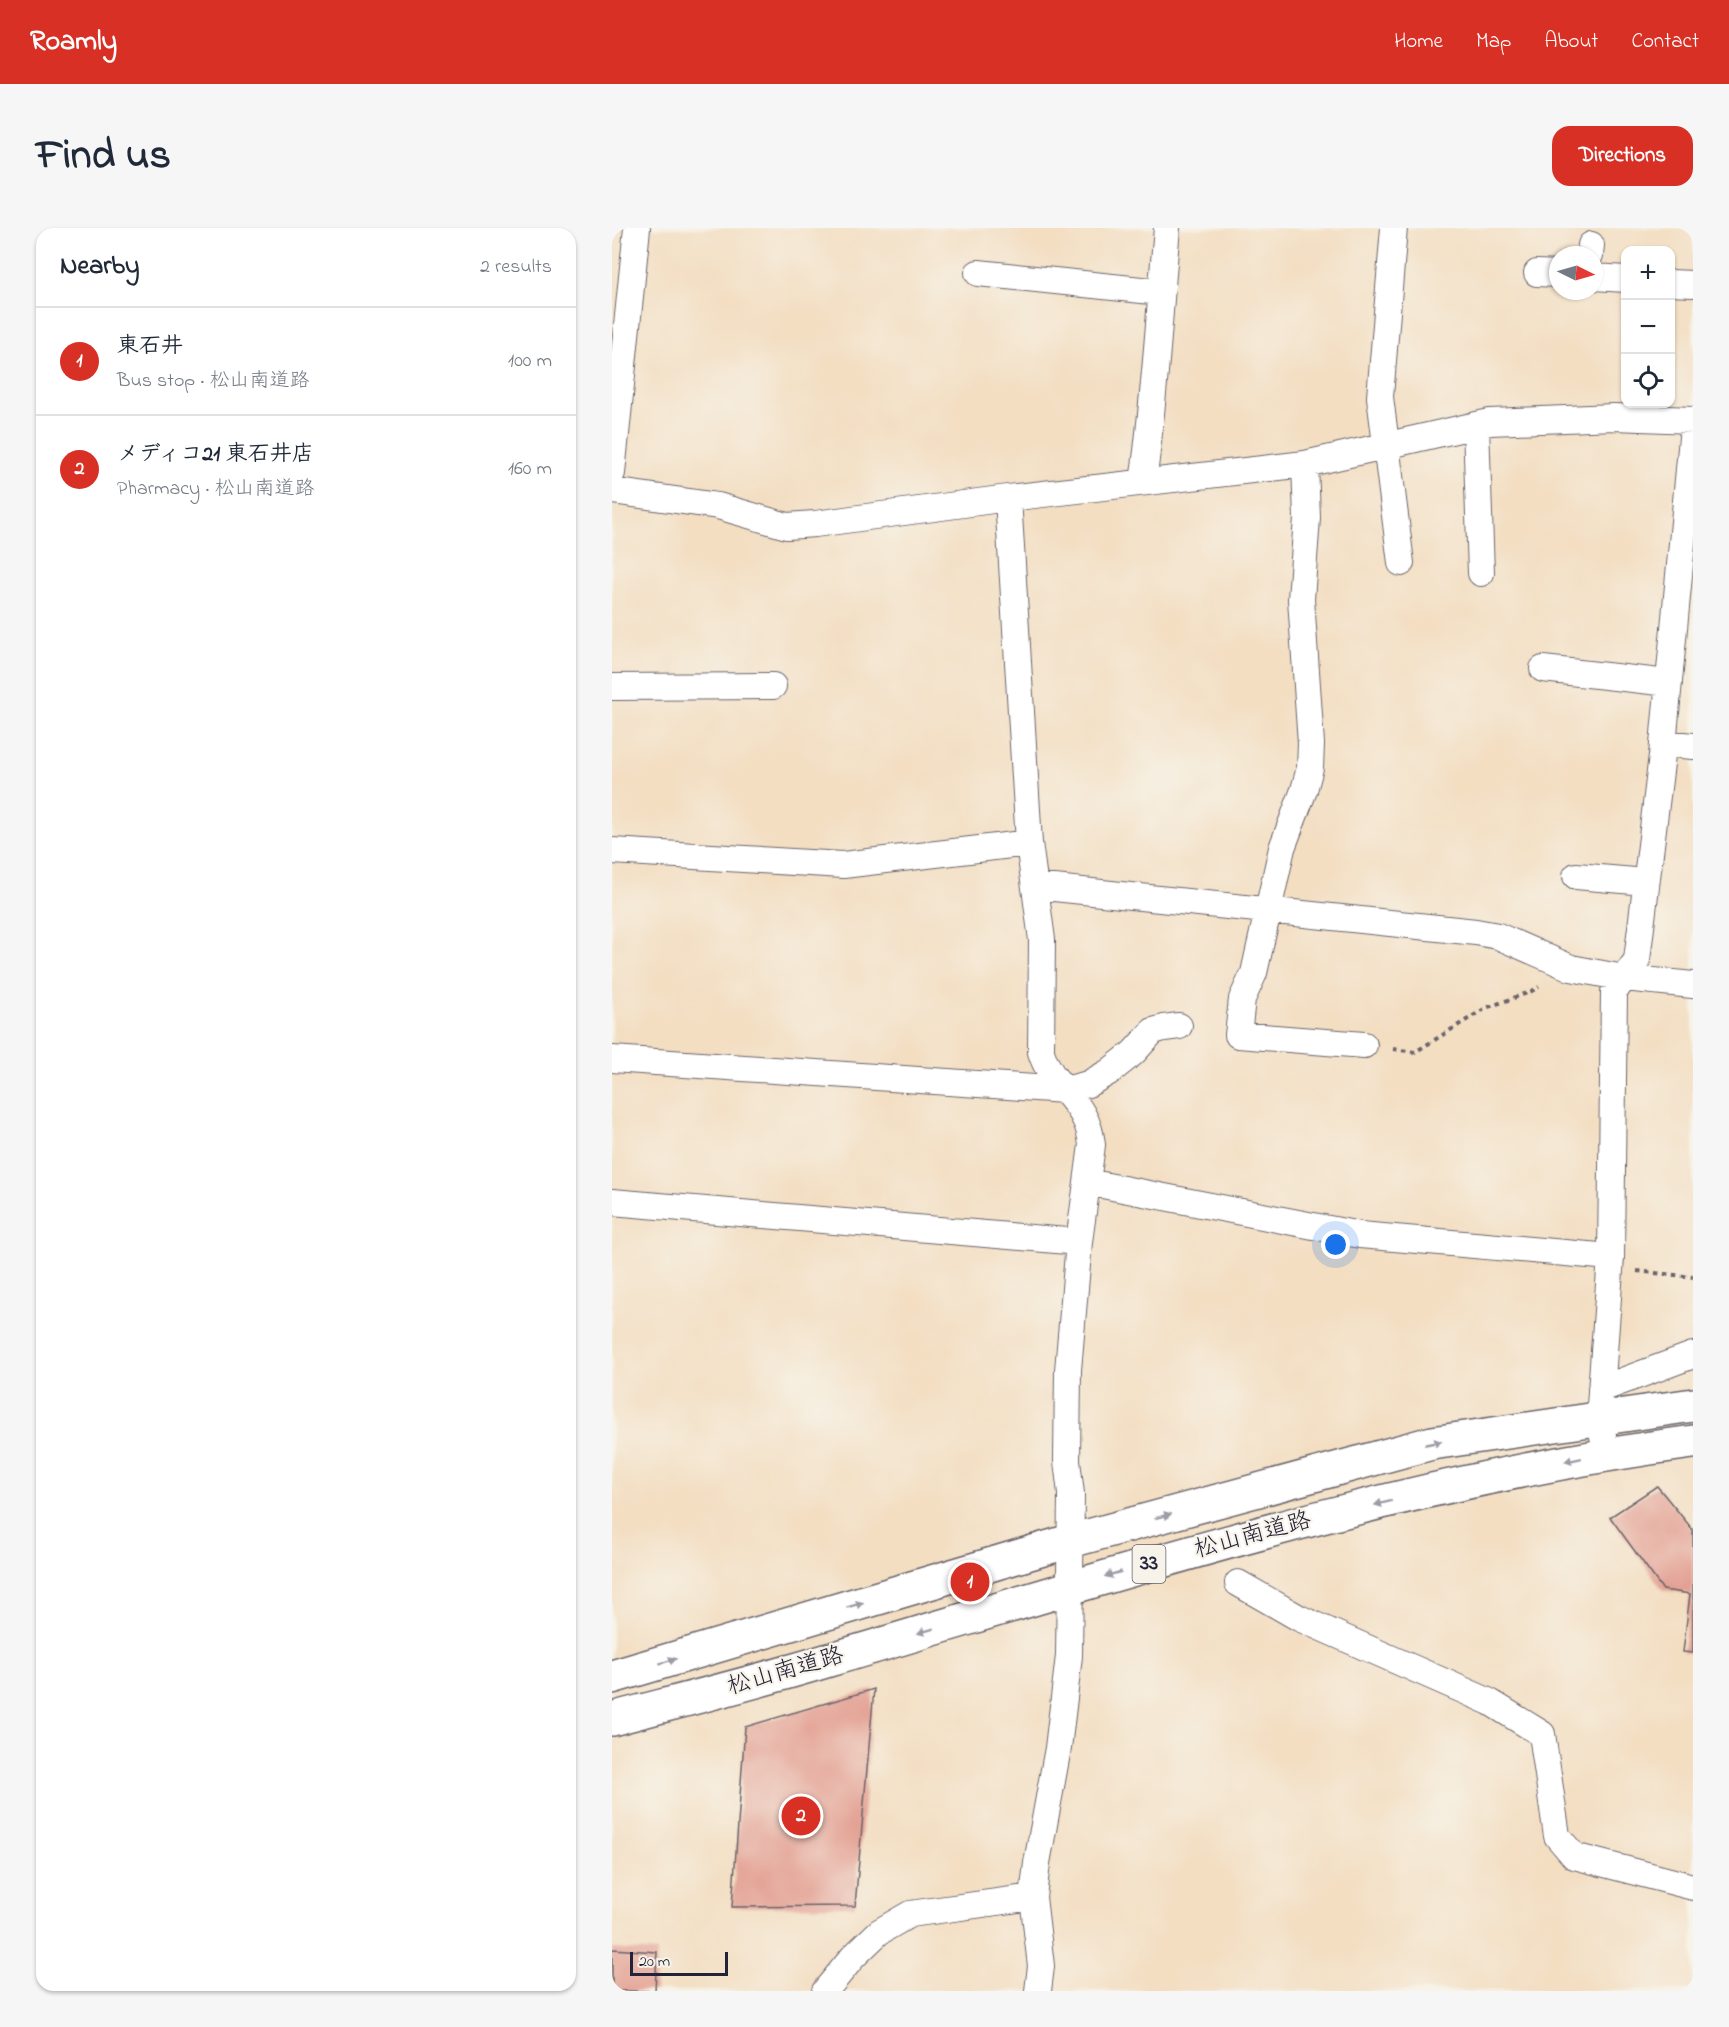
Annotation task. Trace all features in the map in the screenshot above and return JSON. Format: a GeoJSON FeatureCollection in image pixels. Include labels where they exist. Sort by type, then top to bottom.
{"type":"FeatureCollection","features":[{"type":"Feature","properties":{"kind":"highway","name":"松山南道路"},"geometry":{"type":"LineString","coordinates":[[612,1677],[1070,1541],[1432,1443],[1600,1404],[1693,1405]]}},
{"type":"Feature","properties":{"kind":"highway","name":"松山南道路"},"geometry":{"type":"LineString","coordinates":[[612,1719],[826,1661],[1070,1587],[1295,1525],[1469,1481],[1606,1453],[1693,1442]]}},
{"type":"Feature","properties":{"kind":"street"},"geometry":{"type":"LineString","coordinates":[[612,473],[637,228]]}},
{"type":"Feature","properties":{"kind":"street"},"geometry":{"type":"LineString","coordinates":[[1143,482],[1152,418],[1167,228]]}},
{"type":"Feature","properties":{"kind":"street"},"geometry":{"type":"LineString","coordinates":[[1394,228],[1380,397],[1401,563]]}},
{"type":"Feature","properties":{"kind":"street"},"geometry":{"type":"LineString","coordinates":[[978,273],[1161,292]]}},
{"type":"Feature","properties":{"kind":"street"},"geometry":{"type":"LineString","coordinates":[[1603,278],[1621,279]]}},
{"type":"Feature","properties":{"kind":"street"},"geometry":{"type":"LineString","coordinates":[[1675,283],[1693,284]]}},
{"type":"Feature","properties":{"kind":"street"},"geometry":{"type":"LineString","coordinates":[[612,491],[718,506],[787,526],[1305,464],[1476,426],[1513,421],[1614,417],[1693,420]]}},
{"type":"Feature","properties":{"kind":"street"},"geometry":{"type":"LineString","coordinates":[[1476,426],[1481,573]]}},
{"type":"Feature","properties":{"kind":"street"},"geometry":{"type":"LineString","coordinates":[[1606,1453],[1600,1404],[1611,1263],[1614,992],[1637,960],[1663,743],[1693,427]]}},
{"type":"Feature","properties":{"kind":"street"},"geometry":{"type":"LineString","coordinates":[[1305,464],[1306,518],[1301,599],[1311,744],[1310,768],[1282,848],[1254,973],[1242,999],[1238,1035],[1364,1045]]}},
{"type":"Feature","properties":{"kind":"street"},"geometry":{"type":"LineString","coordinates":[[1008,498],[1029,843],[1042,940],[1041,1052],[1045,1063],[1083,1114],[1090,1129],[1092,1144],[1079,1242],[1068,1370],[1067,1461],[1071,1494],[1068,1656],[1064,1702],[1033,1897],[1041,1966],[1038,1991]]}},
{"type":"Feature","properties":{"kind":"street"},"geometry":{"type":"LineString","coordinates":[[1543,669],[1668,683]]}},
{"type":"Feature","properties":{"kind":"street"},"geometry":{"type":"LineString","coordinates":[[612,687],[773,686]]}},
{"type":"Feature","properties":{"kind":"street"},"geometry":{"type":"LineString","coordinates":[[1663,743],[1693,746]]}},
{"type":"Feature","properties":{"kind":"street"},"geometry":{"type":"LineString","coordinates":[[612,851],[843,866],[1029,843]]}},
{"type":"Feature","properties":{"kind":"street"},"geometry":{"type":"LineString","coordinates":[[1576,876],[1646,882]]}},
{"type":"Feature","properties":{"kind":"street"},"geometry":{"type":"LineString","coordinates":[[1035,886],[1476,932],[1498,936],[1571,968],[1624,978],[1693,985]]}},
{"type":"Feature","properties":{"kind":"street"},"geometry":{"type":"LineString","coordinates":[[612,1059],[1065,1090],[1088,1084],[1109,1072],[1133,1053],[1154,1031],[1179,1026]]}},
{"type":"Feature","properties":{"kind":"street"},"geometry":{"type":"LineString","coordinates":[[1087,1182],[1360,1235],[1611,1263]]}},
{"type":"Feature","properties":{"kind":"street"},"geometry":{"type":"LineString","coordinates":[[612,1202],[1079,1242]]}},
{"type":"Feature","properties":{"kind":"street"},"geometry":{"type":"LineString","coordinates":[[1600,1404],[1693,1355]]}},
{"type":"Feature","properties":{"kind":"street"},"geometry":{"type":"LineString","coordinates":[[1238,1583],[1299,1618],[1490,1702],[1542,1734],[1557,1836],[1574,1856],[1693,1887]]}},
{"type":"Feature","properties":{"kind":"street"},"geometry":{"type":"LineString","coordinates":[[825,1991],[853,1957],[879,1932],[910,1914],[1033,1897]]}},
{"type":"Feature","properties":{"kind":"path"},"geometry":{"type":"LineString","coordinates":[[1364,1045],[1415,1052],[1486,1008],[1530,992],[1571,968]]}},
{"type":"Feature","properties":{"kind":"path"},"geometry":{"type":"LineString","coordinates":[[1611,1263],[1693,1277]]}},
{"type":"Feature","properties":{"kind":"building"},"geometry":{"type":"Polygon","coordinates":[[[1657,1486],[1693,1530],[1693,1653],[1683,1652],[1690,1594],[1663,1590],[1610,1517],[1657,1486]]]}},
{"type":"Feature","properties":{"kind":"building"},"geometry":{"type":"Polygon","coordinates":[[[874,1689],[855,1906],[732,1907],[745,1727],[874,1689]]]}},
{"type":"Feature","properties":{"kind":"building"},"geometry":{"type":"Polygon","coordinates":[[[612,1949],[657,1952],[655,1991],[612,1991],[612,1949]]]}},
{"type":"Feature","properties":{"kind":"place","name":"東石井"},"geometry":{"type":"Point","coordinates":[970,1582]}},
{"type":"Feature","properties":{"kind":"place","name":"メディコ21 東石井店"},"geometry":{"type":"Point","coordinates":[801,1816]}}]}
